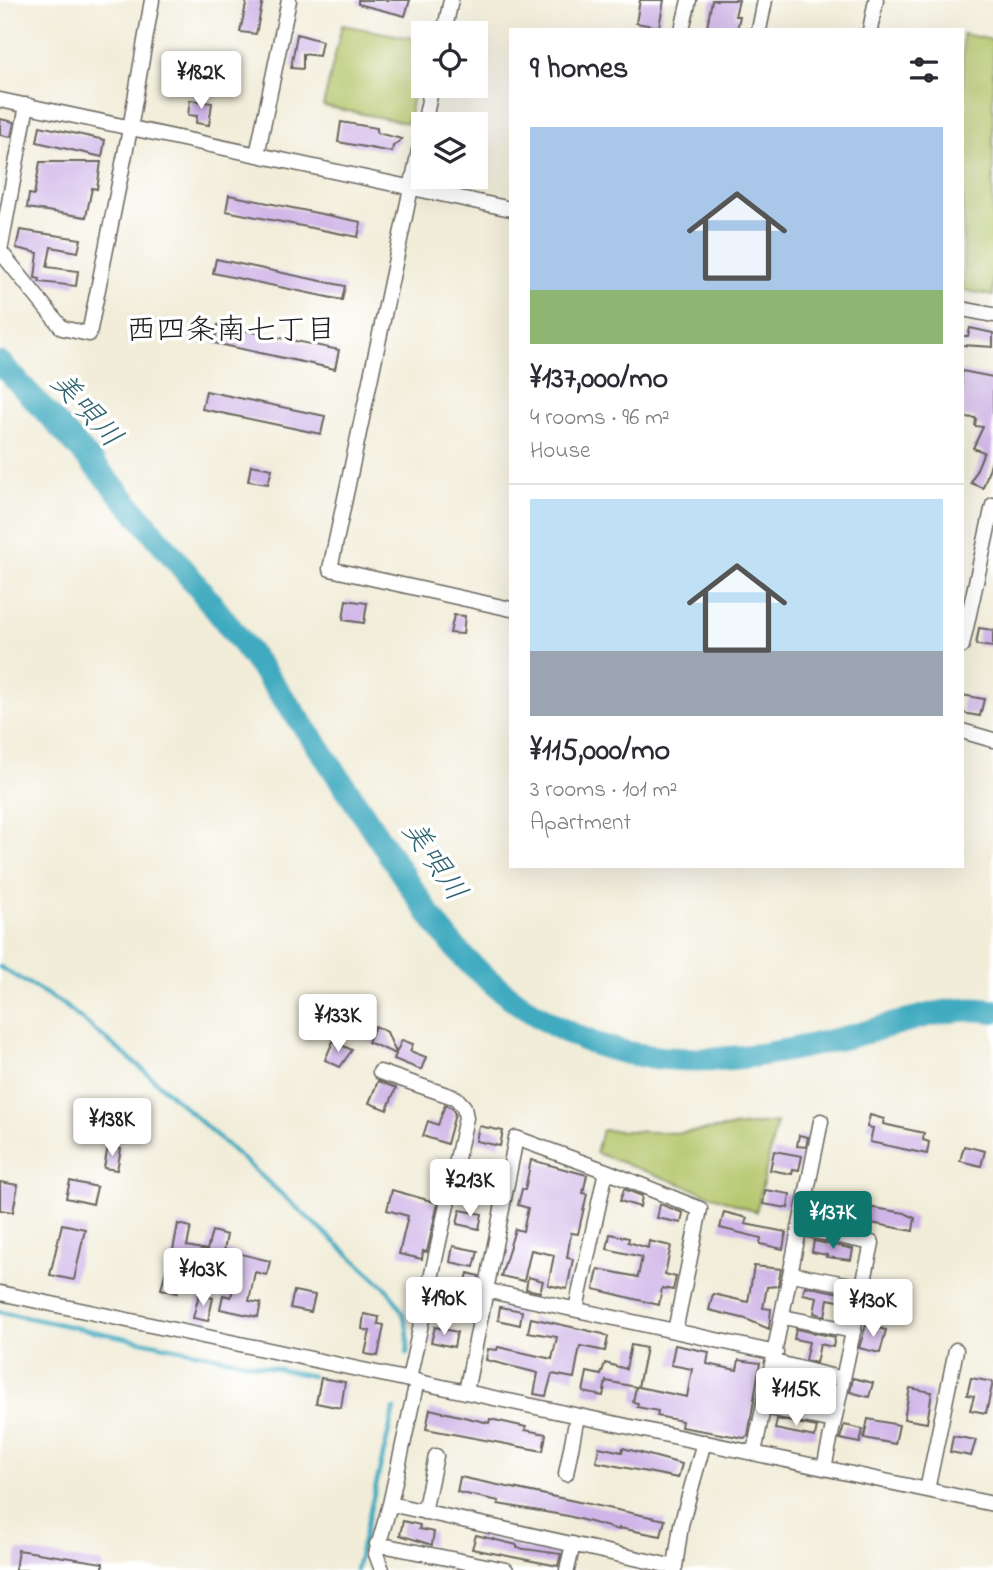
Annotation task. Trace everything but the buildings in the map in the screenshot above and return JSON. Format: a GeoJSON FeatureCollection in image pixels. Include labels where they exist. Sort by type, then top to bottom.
{"type":"FeatureCollection","features":[{"type":"Feature","properties":{"kind":"street"},"geometry":{"type":"LineString","coordinates":[[27,105],[0,251],[62,328],[89,334],[130,129],[152,0]]}},
{"type":"Feature","properties":{"kind":"street"},"geometry":{"type":"LineString","coordinates":[[257,155],[289,0]]}},
{"type":"Feature","properties":{"kind":"street"},"geometry":{"type":"LineString","coordinates":[[447,21],[451,0]]}},
{"type":"Feature","properties":{"kind":"street"},"geometry":{"type":"LineString","coordinates":[[682,28],[689,0]]}},
{"type":"Feature","properties":{"kind":"street"},"geometry":{"type":"LineString","coordinates":[[759,28],[765,0]]}},
{"type":"Feature","properties":{"kind":"street"},"geometry":{"type":"LineString","coordinates":[[870,28],[876,0]]}},
{"type":"Feature","properties":{"kind":"street"},"geometry":{"type":"LineString","coordinates":[[0,100],[509,209]]}},
{"type":"Feature","properties":{"kind":"street"},"geometry":{"type":"LineString","coordinates":[[411,183],[330,569],[509,609]]}},
{"type":"Feature","properties":{"kind":"street"},"geometry":{"type":"LineString","coordinates":[[964,309],[993,315]]}},
{"type":"Feature","properties":{"kind":"street"},"geometry":{"type":"LineString","coordinates":[[964,637],[993,505]]}},
{"type":"Feature","properties":{"kind":"street"},"geometry":{"type":"LineString","coordinates":[[964,732],[993,740]]}},
{"type":"Feature","properties":{"kind":"street"},"geometry":{"type":"LineString","coordinates":[[380,1072],[456,1098],[464,1107],[466,1118],[390,1504],[377,1544],[376,1554],[382,1570]]}},
{"type":"Feature","properties":{"kind":"street"},"geometry":{"type":"LineString","coordinates":[[754,1453],[821,1121]]}},
{"type":"Feature","properties":{"kind":"street"},"geometry":{"type":"LineString","coordinates":[[466,1392],[516,1138],[700,1209],[675,1331]]}},
{"type":"Feature","properties":{"kind":"street"},"geometry":{"type":"LineString","coordinates":[[576,1309],[606,1171]]}},
{"type":"Feature","properties":{"kind":"street"},"geometry":{"type":"LineString","coordinates":[[799,1228],[872,1243],[824,1468]]}},
{"type":"Feature","properties":{"kind":"street"},"geometry":{"type":"LineString","coordinates":[[792,1274],[862,1287]]}},
{"type":"Feature","properties":{"kind":"street"},"geometry":{"type":"LineString","coordinates":[[485,1290],[675,1331],[843,1379]]}},
{"type":"Feature","properties":{"kind":"street"},"geometry":{"type":"LineString","coordinates":[[0,1293],[993,1504]]}},
{"type":"Feature","properties":{"kind":"street"},"geometry":{"type":"LineString","coordinates":[[783,1317],[853,1331]]}},
{"type":"Feature","properties":{"kind":"street"},"geometry":{"type":"LineString","coordinates":[[927,1490],[956,1350]]}},
{"type":"Feature","properties":{"kind":"street"},"geometry":{"type":"LineString","coordinates":[[764,1406],[834,1421]]}},
{"type":"Feature","properties":{"kind":"street"},"geometry":{"type":"LineString","coordinates":[[566,1474],[577,1417]]}},
{"type":"Feature","properties":{"kind":"street"},"geometry":{"type":"LineString","coordinates":[[390,1504],[675,1568],[681,1525],[704,1442]]}},
{"type":"Feature","properties":{"kind":"street"},"geometry":{"type":"LineString","coordinates":[[424,1512],[436,1455]]}},
{"type":"Feature","properties":{"kind":"street"},"geometry":{"type":"LineString","coordinates":[[377,1544],[506,1570]]}},
{"type":"Feature","properties":{"kind":"street"},"geometry":{"type":"LineString","coordinates":[[567,1570],[573,1544]]}},
{"type":"Feature","properties":{"kind":"green space"},"geometry":{"type":"Polygon","coordinates":[[[342,25],[411,38],[413,98],[408,123],[323,106],[342,25]]]}},
{"type":"Feature","properties":{"kind":"green space"},"geometry":{"type":"Polygon","coordinates":[[[964,34],[993,40],[993,296],[964,290],[964,34]]]}},
{"type":"Feature","properties":{"kind":"green space"},"geometry":{"type":"Polygon","coordinates":[[[777,1122],[756,1212],[596,1153],[602,1130],[680,1133],[777,1122]]]}},
{"type":"Feature","properties":{"kind":"waterway","name":"美唄川"},"geometry":{"type":"LineString","coordinates":[[0,363],[126,501],[244,645],[317,745],[445,936],[474,967],[526,1008],[565,1031],[606,1047],[658,1058],[688,1059],[717,1059],[776,1052],[944,1012],[977,1009],[993,1011]]}},
{"type":"Feature","properties":{"kind":"waterway"},"geometry":{"type":"LineString","coordinates":[[0,967],[63,1004],[140,1067],[385,1287],[397,1302],[407,1326],[407,1354]]}},
{"type":"Feature","properties":{"kind":"waterway"},"geometry":{"type":"LineString","coordinates":[[0,1312],[312,1376]]}},
{"type":"Feature","properties":{"kind":"waterway"},"geometry":{"type":"LineString","coordinates":[[356,1570],[394,1409]]}},
{"type":"Feature","properties":{"kind":"district","name":"西四条南七丁目"},"geometry":{"type":"Point","coordinates":[231,332]}}]}
